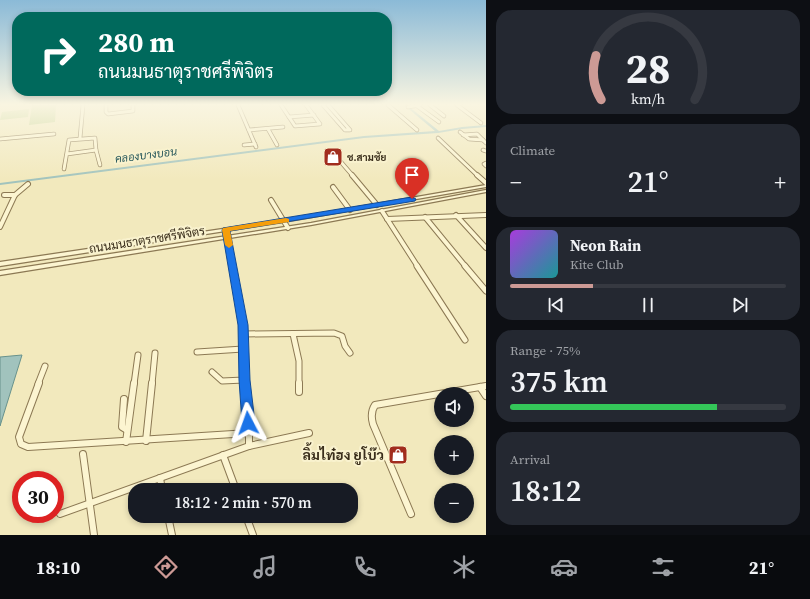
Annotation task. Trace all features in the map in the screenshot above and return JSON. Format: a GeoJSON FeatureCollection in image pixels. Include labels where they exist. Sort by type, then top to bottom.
{"type":"FeatureCollection","features":[{"type":"Feature","properties":{"kind":"street"},"geometry":{"type":"LineString","coordinates":[[80,138],[81,130]]}},
{"type":"Feature","properties":{"kind":"street"},"geometry":{"type":"LineString","coordinates":[[244,145],[256,145],[249,130]]}},
{"type":"Feature","properties":{"kind":"street"},"geometry":{"type":"LineString","coordinates":[[269,130],[277,145]]}},
{"type":"Feature","properties":{"kind":"street"},"geometry":{"type":"LineString","coordinates":[[0,139],[54,134]]}},
{"type":"Feature","properties":{"kind":"street"},"geometry":{"type":"LineString","coordinates":[[462,134],[476,134],[485,141],[472,140],[462,134]]}},
{"type":"Feature","properties":{"kind":"street"},"geometry":{"type":"LineString","coordinates":[[64,169],[68,141],[80,138],[95,138],[96,150],[100,165]]}},
{"type":"Feature","properties":{"kind":"street"},"geometry":{"type":"LineString","coordinates":[[438,138],[486,183]]}},
{"type":"Feature","properties":{"kind":"street"},"geometry":{"type":"LineString","coordinates":[[67,154],[96,150]]}},
{"type":"Feature","properties":{"kind":"street"},"geometry":{"type":"LineString","coordinates":[[334,154],[377,205]]}},
{"type":"Feature","properties":{"kind":"street"},"geometry":{"type":"LineString","coordinates":[[486,163],[484,164],[486,166]]}},
{"type":"Feature","properties":{"kind":"street"},"geometry":{"type":"LineString","coordinates":[[0,227],[15,195],[28,184]]}},
{"type":"Feature","properties":{"kind":"street","name":"ถนนมนธาตุราชศรีพิจิตร"},"geometry":{"type":"LineString","coordinates":[[0,264],[283,221],[486,186]]}},
{"type":"Feature","properties":{"kind":"street"},"geometry":{"type":"LineString","coordinates":[[333,187],[350,210]]}},
{"type":"Feature","properties":{"kind":"street","name":"ถนนมนธาตุราชศรีพิจิตร"},"geometry":{"type":"LineString","coordinates":[[0,273],[288,228],[486,191]]}},
{"type":"Feature","properties":{"kind":"street"},"geometry":{"type":"LineString","coordinates":[[4,195],[15,195]]}},
{"type":"Feature","properties":{"kind":"street"},"geometry":{"type":"LineString","coordinates":[[271,200],[288,228]]}},
{"type":"Feature","properties":{"kind":"street"},"geometry":{"type":"LineString","coordinates":[[382,211],[465,340]]}},
{"type":"Feature","properties":{"kind":"street"},"geometry":{"type":"LineString","coordinates":[[387,219],[456,215],[486,215]]}},
{"type":"Feature","properties":{"kind":"street"},"geometry":{"type":"LineString","coordinates":[[456,215],[486,248]]}},
{"type":"Feature","properties":{"kind":"street"},"geometry":{"type":"LineString","coordinates":[[425,217],[486,291]]}},
{"type":"Feature","properties":{"kind":"street"},"geometry":{"type":"LineString","coordinates":[[226,230],[244,334],[244,380],[249,446]]}},
{"type":"Feature","properties":{"kind":"street"},"geometry":{"type":"LineString","coordinates":[[244,334],[337,334],[344,338],[345,346],[350,353]]}},
{"type":"Feature","properties":{"kind":"street"},"geometry":{"type":"LineString","coordinates":[[293,334],[299,361],[299,392]]}},
{"type":"Feature","properties":{"kind":"street"},"geometry":{"type":"LineString","coordinates":[[198,352],[243,349]]}},
{"type":"Feature","properties":{"kind":"street"},"geometry":{"type":"LineString","coordinates":[[146,441],[155,354]]}},
{"type":"Feature","properties":{"kind":"street"},"geometry":{"type":"LineString","coordinates":[[126,442],[138,355]]}},
{"type":"Feature","properties":{"kind":"street"},"geometry":{"type":"LineString","coordinates":[[45,366],[20,431],[19,440],[21,444],[32,448],[249,433]]}},
{"type":"Feature","properties":{"kind":"street"},"geometry":{"type":"LineString","coordinates":[[212,372],[217,379],[221,381],[244,380]]}},
{"type":"Feature","properties":{"kind":"street"},"geometry":{"type":"LineString","coordinates":[[411,514],[373,423],[371,414],[372,409],[376,405],[483,386],[486,396]]}},
{"type":"Feature","properties":{"kind":"street"},"geometry":{"type":"LineString","coordinates":[[124,399],[122,427],[127,430]]}},
{"type":"Feature","properties":{"kind":"street"},"geometry":{"type":"LineString","coordinates":[[64,513],[249,446],[309,433]]}},
{"type":"Feature","properties":{"kind":"street"},"geometry":{"type":"LineString","coordinates":[[84,454],[94,535]]}},
{"type":"Feature","properties":{"kind":"street"},"geometry":{"type":"LineString","coordinates":[[223,455],[233,483]]}},
{"type":"Feature","properties":{"kind":"street"},"geometry":{"type":"LineString","coordinates":[[160,478],[161,483]]}},
{"type":"Feature","properties":{"kind":"street"},"geometry":{"type":"LineString","coordinates":[[169,523],[172,535]]}},
{"type":"Feature","properties":{"kind":"street"},"geometry":{"type":"LineString","coordinates":[[249,523],[253,535]]}},
{"type":"Feature","properties":{"kind":"water"},"geometry":{"type":"Polygon","coordinates":[[[22,355],[0,426],[0,357],[22,355]]]}},
{"type":"Feature","properties":{"kind":"waterway","name":"คลองบางบอน"},"geometry":{"type":"LineString","coordinates":[[438,132],[450,130]]}},
{"type":"Feature","properties":{"kind":"waterway","name":"คลองบางบอน"},"geometry":{"type":"LineString","coordinates":[[0,184],[364,137],[438,132]]}},
{"type":"Feature","properties":{"kind":"slow traffic"},"geometry":{"type":"LineString","coordinates":[[229,245],[226,230],[286,221]]}},
{"type":"Feature","properties":{"kind":"place","name":"ช.สามชัย"},"geometry":{"type":"Point","coordinates":[333,157]}},
{"type":"Feature","properties":{"kind":"place","name":"ลิ้มไท๋ฮง ยูโบ๊ว"},"geometry":{"type":"Point","coordinates":[398,455]}},
{"type":"Feature","properties":{"kind":"route"},"geometry":{"type":"LineString","coordinates":[[248,423],[244,380],[243,325],[226,230],[412,199]]}}]}
